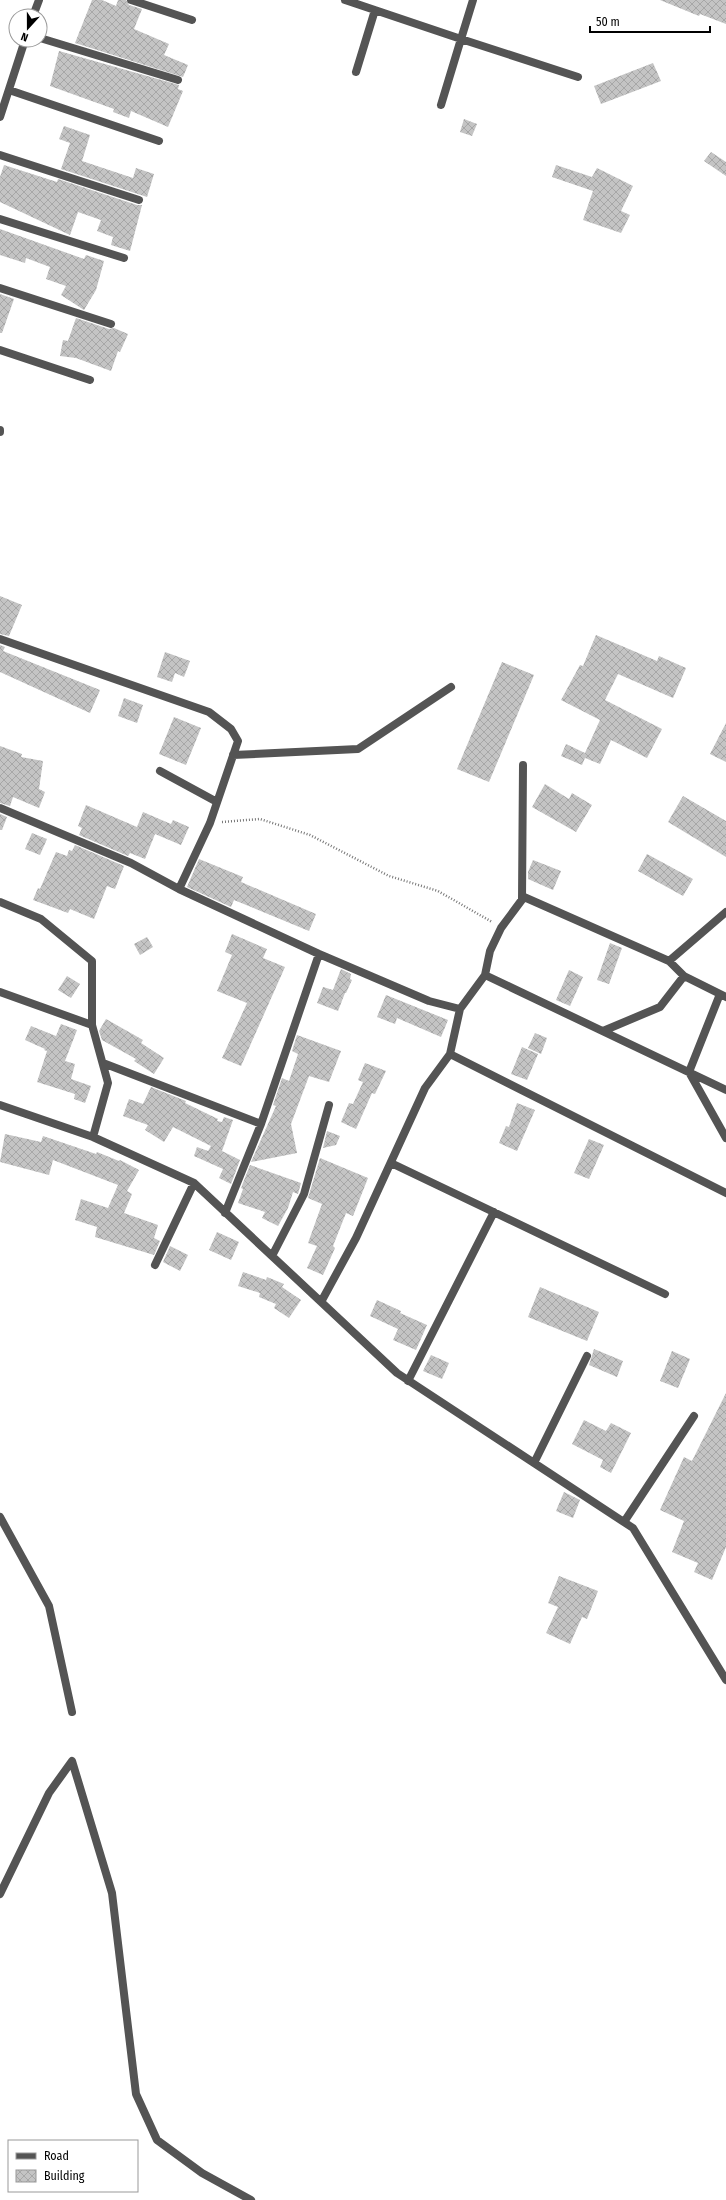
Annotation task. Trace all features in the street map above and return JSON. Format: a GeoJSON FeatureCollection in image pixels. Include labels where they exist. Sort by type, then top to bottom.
{"type":"FeatureCollection","features":[{"type":"Feature","properties":{"kind":"street"},"geometry":{"type":"LineString","coordinates":[[131,0],[192,20]]}},
{"type":"Feature","properties":{"kind":"street"},"geometry":{"type":"LineString","coordinates":[[345,0],[461,40],[578,77]]}},
{"type":"Feature","properties":{"kind":"street"},"geometry":{"type":"LineString","coordinates":[[441,105],[473,0]]}},
{"type":"Feature","properties":{"kind":"street"},"geometry":{"type":"LineString","coordinates":[[356,72],[375,10]]}},
{"type":"Feature","properties":{"kind":"street"},"geometry":{"type":"LineString","coordinates":[[48,40],[178,80]]}},
{"type":"Feature","properties":{"kind":"street"},"geometry":{"type":"LineString","coordinates":[[0,117],[23,48]]}},
{"type":"Feature","properties":{"kind":"street"},"geometry":{"type":"LineString","coordinates":[[9,90],[159,141]]}},
{"type":"Feature","properties":{"kind":"street"},"geometry":{"type":"LineString","coordinates":[[0,155],[139,200]]}},
{"type":"Feature","properties":{"kind":"street"},"geometry":{"type":"LineString","coordinates":[[0,219],[124,258]]}},
{"type":"Feature","properties":{"kind":"street"},"geometry":{"type":"LineString","coordinates":[[0,288],[111,324]]}},
{"type":"Feature","properties":{"kind":"street"},"geometry":{"type":"LineString","coordinates":[[0,350],[90,380]]}},
{"type":"Feature","properties":{"kind":"street"},"geometry":{"type":"LineString","coordinates":[[0,638],[208,712],[230,729],[238,741],[210,823],[178,889]]}},
{"type":"Feature","properties":{"kind":"street"},"geometry":{"type":"LineString","coordinates":[[233,755],[358,749],[451,687]]}},
{"type":"Feature","properties":{"kind":"street"},"geometry":{"type":"LineString","coordinates":[[321,1302],[356,1238],[425,1088],[450,1054],[460,1009],[485,975],[490,951],[501,928],[522,899],[523,765]]}},
{"type":"Feature","properties":{"kind":"street"},"geometry":{"type":"LineString","coordinates":[[160,770],[217,802]]}},
{"type":"Feature","properties":{"kind":"street"},"geometry":{"type":"LineString","coordinates":[[0,808],[131,863],[178,889],[319,954],[429,1001],[460,1009]]}},
{"type":"Feature","properties":{"kind":"street"},"geometry":{"type":"LineString","coordinates":[[522,899],[524,897],[670,961],[684,976],[723,996],[689,1072]]}},
{"type":"Feature","properties":{"kind":"street"},"geometry":{"type":"LineString","coordinates":[[0,902],[40,919],[92,962],[92,1024],[108,1083],[93,1137]]}},
{"type":"Feature","properties":{"kind":"street"},"geometry":{"type":"LineString","coordinates":[[670,961],[726,912]]}},
{"type":"Feature","properties":{"kind":"street"},"geometry":{"type":"LineString","coordinates":[[225,1213],[261,1124],[319,954]]}},
{"type":"Feature","properties":{"kind":"street"},"geometry":{"type":"LineString","coordinates":[[485,975],[726,1090]]}},
{"type":"Feature","properties":{"kind":"street"},"geometry":{"type":"LineString","coordinates":[[602,1031],[660,1006],[684,976]]}},
{"type":"Feature","properties":{"kind":"street"},"geometry":{"type":"LineString","coordinates":[[0,992],[92,1024]]}},
{"type":"Feature","properties":{"kind":"street"},"geometry":{"type":"LineString","coordinates":[[450,1054],[726,1193]]}},
{"type":"Feature","properties":{"kind":"street"},"geometry":{"type":"LineString","coordinates":[[103,1063],[261,1124]]}},
{"type":"Feature","properties":{"kind":"street"},"geometry":{"type":"LineString","coordinates":[[689,1072],[726,1138]]}},
{"type":"Feature","properties":{"kind":"street"},"geometry":{"type":"LineString","coordinates":[[0,1105],[93,1137],[194,1183],[397,1373],[633,1528],[726,1680]]}},
{"type":"Feature","properties":{"kind":"street"},"geometry":{"type":"LineString","coordinates":[[272,1256],[304,1194],[329,1105]]}},
{"type":"Feature","properties":{"kind":"street"},"geometry":{"type":"LineString","coordinates":[[391,1163],[665,1294]]}},
{"type":"Feature","properties":{"kind":"street"},"geometry":{"type":"LineString","coordinates":[[155,1265],[194,1183]]}},
{"type":"Feature","properties":{"kind":"street"},"geometry":{"type":"LineString","coordinates":[[408,1381],[494,1212]]}},
{"type":"Feature","properties":{"kind":"street"},"geometry":{"type":"LineString","coordinates":[[534,1463],[587,1356]]}},
{"type":"Feature","properties":{"kind":"street"},"geometry":{"type":"LineString","coordinates":[[624,1522],[694,1416]]}},
{"type":"Feature","properties":{"kind":"street"},"geometry":{"type":"LineString","coordinates":[[0,1518],[49,1606],[72,1712]]}},
{"type":"Feature","properties":{"kind":"street"},"geometry":{"type":"LineString","coordinates":[[0,1894],[49,1793],[72,1761],[112,1893],[136,2094],[157,2140],[202,2173],[251,2200]]}},
{"type":"Feature","properties":{"kind":"path"},"geometry":{"type":"LineString","coordinates":[[210,823],[260,819],[310,835],[389,876],[438,891],[501,928]]}},
{"type":"Feature","properties":{"kind":"building"},"geometry":{"type":"Polygon","coordinates":[[[92,0],[102,0],[116,6],[118,0],[126,0],[129,5],[142,9],[134,29],[169,44],[164,55],[188,65],[183,77],[75,43],[92,0]]]}},
{"type":"Feature","properties":{"kind":"building"},"geometry":{"type":"Polygon","coordinates":[[[660,0],[726,0],[726,24],[700,14],[699,16],[660,0]]]}},
{"type":"Feature","properties":{"kind":"building"},"geometry":{"type":"Polygon","coordinates":[[[59,51],[179,85],[178,89],[183,91],[168,127],[131,111],[129,118],[113,112],[114,109],[50,86],[59,51]]]}},
{"type":"Feature","properties":{"kind":"building"},"geometry":{"type":"Polygon","coordinates":[[[653,63],[661,81],[601,104],[594,86],[653,63]]]}},
{"type":"Feature","properties":{"kind":"building"},"geometry":{"type":"Polygon","coordinates":[[[464,119],[477,124],[472,136],[460,132],[464,119]]]}},
{"type":"Feature","properties":{"kind":"building"},"geometry":{"type":"Polygon","coordinates":[[[64,126],[90,135],[82,161],[133,178],[136,168],[154,174],[147,197],[61,169],[70,143],[59,139],[64,126]]]}},
{"type":"Feature","properties":{"kind":"building"},"geometry":{"type":"Polygon","coordinates":[[[711,152],[726,162],[726,176],[704,161],[711,152]]]}},
{"type":"Feature","properties":{"kind":"building"},"geometry":{"type":"Polygon","coordinates":[[[4,165],[57,182],[58,179],[137,205],[142,205],[130,251],[111,245],[113,237],[97,231],[101,220],[78,212],[70,235],[0,202],[0,177],[4,165]]]}},
{"type":"Feature","properties":{"kind":"building"},"geometry":{"type":"Polygon","coordinates":[[[556,165],[592,177],[597,168],[633,186],[621,211],[630,215],[621,233],[583,220],[593,191],[552,177],[556,165]]]}},
{"type":"Feature","properties":{"kind":"building"},"geometry":{"type":"Polygon","coordinates":[[[0,229],[84,259],[86,255],[104,261],[96,290],[84,310],[61,295],[66,286],[46,279],[50,267],[26,258],[25,263],[0,255],[0,229]]]}},
{"type":"Feature","properties":{"kind":"building"},"geometry":{"type":"Polygon","coordinates":[[[0,294],[14,299],[2,333],[0,333],[0,294]]]}},
{"type":"Feature","properties":{"kind":"building"},"geometry":{"type":"Polygon","coordinates":[[[76,318],[109,329],[114,328],[128,334],[120,352],[118,351],[111,371],[76,358],[60,356],[63,340],[68,341],[76,318]]]}},
{"type":"Feature","properties":{"kind":"building"},"geometry":{"type":"Polygon","coordinates":[[[0,596],[22,605],[9,636],[0,634],[0,596]]]}},
{"type":"Feature","properties":{"kind":"building"},"geometry":{"type":"Polygon","coordinates":[[[596,635],[657,661],[659,656],[686,668],[673,698],[618,674],[605,700],[662,729],[647,758],[611,740],[600,764],[585,758],[582,765],[561,756],[566,744],[585,753],[600,720],[561,700],[580,665],[583,666],[596,635]]]}},
{"type":"Feature","properties":{"kind":"building"},"geometry":{"type":"Polygon","coordinates":[[[0,645],[5,647],[3,651],[100,690],[90,713],[0,672],[0,645]]]}},
{"type":"Feature","properties":{"kind":"building"},"geometry":{"type":"Polygon","coordinates":[[[165,652],[190,661],[184,677],[175,673],[172,682],[157,677],[165,652]]]}},
{"type":"Feature","properties":{"kind":"building"},"geometry":{"type":"Polygon","coordinates":[[[502,662],[534,675],[489,782],[457,769],[502,662]]]}},
{"type":"Feature","properties":{"kind":"building"},"geometry":{"type":"Polygon","coordinates":[[[124,698],[143,705],[137,723],[118,716],[124,698]]]}},
{"type":"Feature","properties":{"kind":"building"},"geometry":{"type":"Polygon","coordinates":[[[174,717],[201,728],[186,765],[159,754],[174,717]]]}},
{"type":"Feature","properties":{"kind":"building"},"geometry":{"type":"Polygon","coordinates":[[[726,723],[726,762],[710,754],[726,723]]]}},
{"type":"Feature","properties":{"kind":"building"},"geometry":{"type":"Polygon","coordinates":[[[0,746],[22,754],[21,757],[43,761],[39,789],[45,792],[39,808],[13,797],[10,806],[0,803],[0,746]]]}},
{"type":"Feature","properties":{"kind":"building"},"geometry":{"type":"Polygon","coordinates":[[[545,784],[569,799],[572,793],[592,805],[576,832],[532,807],[545,784]]]}},
{"type":"Feature","properties":{"kind":"building"},"geometry":{"type":"Polygon","coordinates":[[[683,796],[726,821],[726,857],[668,822],[683,796]]]}},
{"type":"Feature","properties":{"kind":"building"},"geometry":{"type":"Polygon","coordinates":[[[86,805],[137,827],[143,812],[171,824],[173,820],[189,827],[181,845],[155,834],[145,859],[130,853],[128,856],[79,835],[82,828],[78,826],[86,805]]]}},
{"type":"Feature","properties":{"kind":"building"},"geometry":{"type":"Polygon","coordinates":[[[0,814],[7,817],[2,830],[0,830],[0,814]]]}},
{"type":"Feature","properties":{"kind":"building"},"geometry":{"type":"Polygon","coordinates":[[[32,833],[47,839],[40,855],[25,849],[32,833]]]}},
{"type":"Feature","properties":{"kind":"building"},"geometry":{"type":"Polygon","coordinates":[[[75,845],[124,866],[115,889],[107,886],[94,919],[70,909],[68,913],[33,900],[38,888],[40,889],[56,852],[67,856],[69,850],[72,851],[75,845]]]}},
{"type":"Feature","properties":{"kind":"building"},"geometry":{"type":"Polygon","coordinates":[[[647,854],[693,879],[683,896],[638,871],[647,854]]]}},
{"type":"Feature","properties":{"kind":"building"},"geometry":{"type":"Polygon","coordinates":[[[199,859],[243,877],[241,882],[316,914],[309,931],[234,900],[231,907],[187,887],[199,859]]]}},
{"type":"Feature","properties":{"kind":"building"},"geometry":{"type":"Polygon","coordinates":[[[533,860],[561,871],[553,890],[528,879],[528,872],[533,860]]]}},
{"type":"Feature","properties":{"kind":"building"},"geometry":{"type":"Polygon","coordinates":[[[232,934],[267,949],[263,958],[285,967],[241,1066],[222,1058],[247,1003],[217,991],[232,955],[225,952],[232,934]]]}},
{"type":"Feature","properties":{"kind":"building"},"geometry":{"type":"Polygon","coordinates":[[[147,937],[153,947],[140,955],[134,944],[147,937]]]}},
{"type":"Feature","properties":{"kind":"building"},"geometry":{"type":"Polygon","coordinates":[[[610,943],[622,948],[609,984],[597,980],[610,943]]]}},
{"type":"Feature","properties":{"kind":"building"},"geometry":{"type":"Polygon","coordinates":[[[341,969],[351,974],[350,979],[352,980],[338,1011],[317,1003],[323,987],[333,990],[341,969]]]}},
{"type":"Feature","properties":{"kind":"building"},"geometry":{"type":"Polygon","coordinates":[[[569,970],[583,977],[570,1006],[556,1000],[569,970]]]}},
{"type":"Feature","properties":{"kind":"building"},"geometry":{"type":"Polygon","coordinates":[[[67,976],[80,984],[71,998],[58,990],[67,976]]]}},
{"type":"Feature","properties":{"kind":"building"},"geometry":{"type":"Polygon","coordinates":[[[386,995],[448,1020],[441,1037],[397,1018],[395,1024],[377,1017],[386,995]]]}},
{"type":"Feature","properties":{"kind":"building"},"geometry":{"type":"Polygon","coordinates":[[[106,1019],[143,1040],[141,1043],[164,1058],[154,1074],[134,1061],[136,1059],[102,1040],[99,1031],[106,1019]]]}},
{"type":"Feature","properties":{"kind":"building"},"geometry":{"type":"Polygon","coordinates":[[[61,1024],[77,1030],[65,1061],[75,1064],[71,1079],[91,1086],[85,1103],[74,1099],[75,1094],[37,1082],[47,1051],[25,1040],[31,1026],[56,1036],[61,1024]]]}},
{"type":"Feature","properties":{"kind":"building"},"geometry":{"type":"Polygon","coordinates":[[[535,1033],[547,1038],[541,1054],[528,1048],[535,1033]]]}},
{"type":"Feature","properties":{"kind":"building"},"geometry":{"type":"Polygon","coordinates":[[[297,1035],[341,1051],[329,1082],[309,1076],[291,1124],[297,1153],[251,1162],[276,1106],[273,1105],[282,1078],[289,1081],[298,1054],[292,1051],[297,1035]]]}},
{"type":"Feature","properties":{"kind":"building"},"geometry":{"type":"Polygon","coordinates":[[[522,1047],[538,1054],[527,1080],[511,1074],[522,1047]]]}},
{"type":"Feature","properties":{"kind":"building"},"geometry":{"type":"Polygon","coordinates":[[[365,1063],[386,1071],[375,1094],[372,1093],[356,1129],[341,1122],[349,1103],[353,1104],[363,1082],[358,1080],[365,1063]]]}},
{"type":"Feature","properties":{"kind":"building"},"geometry":{"type":"Polygon","coordinates":[[[151,1087],[186,1101],[185,1103],[218,1119],[217,1121],[222,1122],[224,1117],[233,1120],[222,1151],[240,1160],[231,1184],[219,1178],[223,1169],[194,1156],[197,1147],[208,1151],[211,1146],[173,1127],[164,1142],[145,1130],[148,1125],[123,1116],[129,1099],[143,1104],[151,1087]]]}},
{"type":"Feature","properties":{"kind":"building"},"geometry":{"type":"Polygon","coordinates":[[[517,1103],[535,1110],[517,1151],[499,1143],[506,1126],[509,1127],[517,1103]]]}},
{"type":"Feature","properties":{"kind":"building"},"geometry":{"type":"Polygon","coordinates":[[[327,1131],[340,1136],[336,1145],[323,1148],[327,1131]]]}},
{"type":"Feature","properties":{"kind":"building"},"geometry":{"type":"Polygon","coordinates":[[[5,1134],[41,1142],[43,1136],[96,1154],[97,1152],[119,1161],[120,1160],[139,1170],[127,1191],[132,1194],[124,1213],[158,1225],[154,1238],[160,1241],[154,1255],[95,1237],[97,1227],[75,1220],[81,1199],[108,1208],[118,1185],[53,1160],[49,1175],[0,1162],[5,1134]]]}},
{"type":"Feature","properties":{"kind":"building"},"geometry":{"type":"Polygon","coordinates":[[[589,1139],[604,1145],[589,1179],[574,1173],[589,1139]]]}},
{"type":"Feature","properties":{"kind":"building"},"geometry":{"type":"Polygon","coordinates":[[[320,1158],[368,1178],[353,1216],[346,1213],[333,1246],[335,1248],[323,1275],[307,1268],[317,1246],[308,1243],[322,1204],[308,1198],[320,1158]]]}},
{"type":"Feature","properties":{"kind":"building"},"geometry":{"type":"Polygon","coordinates":[[[250,1165],[301,1183],[298,1194],[293,1192],[288,1208],[278,1226],[262,1218],[265,1212],[238,1203],[243,1189],[241,1188],[250,1165]]]}},
{"type":"Feature","properties":{"kind":"building"},"geometry":{"type":"Polygon","coordinates":[[[217,1232],[239,1242],[231,1260],[209,1250],[217,1232]]]}},
{"type":"Feature","properties":{"kind":"building"},"geometry":{"type":"Polygon","coordinates":[[[170,1246],[188,1255],[180,1271],[163,1262],[170,1246]]]}},
{"type":"Feature","properties":{"kind":"building"},"geometry":{"type":"Polygon","coordinates":[[[243,1272],[266,1280],[267,1277],[284,1284],[282,1287],[301,1300],[289,1318],[274,1308],[276,1304],[259,1297],[260,1293],[238,1286],[243,1272]]]}},
{"type":"Feature","properties":{"kind":"building"},"geometry":{"type":"Polygon","coordinates":[[[540,1287],[599,1312],[587,1341],[528,1317],[540,1287]]]}},
{"type":"Feature","properties":{"kind":"building"},"geometry":{"type":"Polygon","coordinates":[[[377,1300],[401,1311],[400,1313],[427,1325],[416,1350],[393,1340],[398,1329],[370,1316],[377,1300]]]}},
{"type":"Feature","properties":{"kind":"building"},"geometry":{"type":"Polygon","coordinates":[[[594,1349],[623,1361],[617,1377],[589,1365],[594,1349]]]}},
{"type":"Feature","properties":{"kind":"building"},"geometry":{"type":"Polygon","coordinates":[[[672,1351],[690,1359],[678,1388],[660,1381],[672,1351]]]}},
{"type":"Feature","properties":{"kind":"building"},"geometry":{"type":"Polygon","coordinates":[[[431,1355],[449,1363],[442,1379],[423,1371],[431,1355]]]}},
{"type":"Feature","properties":{"kind":"building"},"geometry":{"type":"Polygon","coordinates":[[[726,1393],[726,1547],[712,1580],[694,1572],[698,1563],[672,1552],[684,1521],[660,1510],[684,1457],[692,1461],[726,1393]]]}},
{"type":"Feature","properties":{"kind":"building"},"geometry":{"type":"Polygon","coordinates":[[[584,1420],[606,1431],[611,1423],[631,1433],[611,1473],[600,1467],[603,1460],[572,1444],[584,1420]]]}},
{"type":"Feature","properties":{"kind":"building"},"geometry":{"type":"Polygon","coordinates":[[[564,1492],[580,1500],[573,1518],[556,1511],[564,1492]]]}},
{"type":"Feature","properties":{"kind":"building"},"geometry":{"type":"Polygon","coordinates":[[[559,1576],[598,1591],[587,1619],[582,1617],[570,1644],[546,1633],[558,1607],[548,1603],[559,1576]]]}}]}
